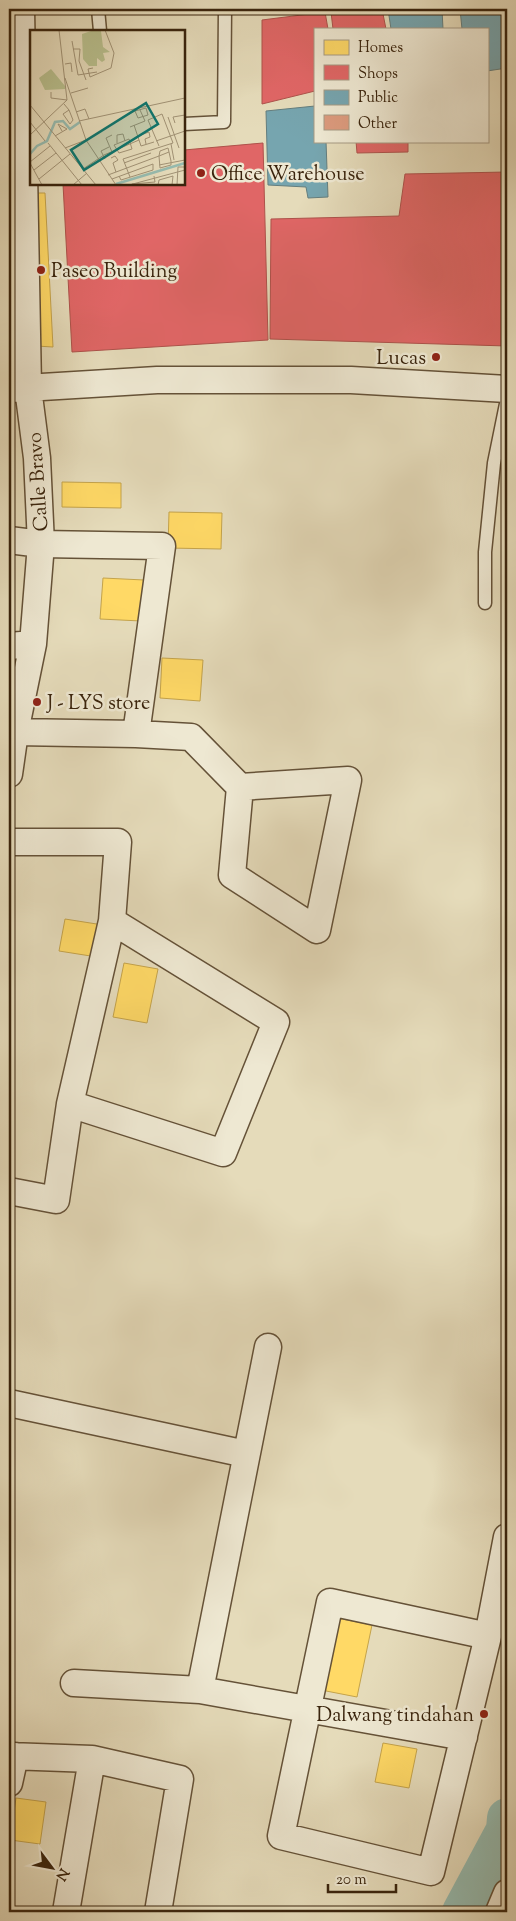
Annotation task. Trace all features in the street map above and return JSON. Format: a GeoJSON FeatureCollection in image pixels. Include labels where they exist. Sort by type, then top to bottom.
{"type":"FeatureCollection","features":[{"type":"Feature","properties":{"kind":"street","name":"Calle Bravo"},"geometry":{"type":"LineString","coordinates":[[9,774],[15,732],[21,645],[41,544],[37,458],[18,389],[21,9]]}},
{"type":"Feature","properties":{"kind":"street"},"geometry":{"type":"LineString","coordinates":[[18,389],[157,380],[351,380],[507,389]]}},
{"type":"Feature","properties":{"kind":"street"},"geometry":{"type":"LineString","coordinates":[[9,540],[41,544],[162,546],[136,734]]}},
{"type":"Feature","properties":{"kind":"street"},"geometry":{"type":"LineString","coordinates":[[15,732],[191,737],[240,787],[348,780],[317,930],[232,875],[240,787]]}},
{"type":"Feature","properties":{"kind":"street"},"geometry":{"type":"LineString","coordinates":[[9,842],[118,842],[112,921],[70,1104],[56,1200],[9,1191]]}},
{"type":"Feature","properties":{"kind":"street"},"geometry":{"type":"LineString","coordinates":[[70,1104],[223,1153],[276,1022],[112,921]]}},
{"type":"Feature","properties":{"kind":"street"},"geometry":{"type":"LineString","coordinates":[[200,1690],[268,1347]]}},
{"type":"Feature","properties":{"kind":"street"},"geometry":{"type":"LineString","coordinates":[[9,1403],[246,1454]]}},
{"type":"Feature","properties":{"kind":"street"},"geometry":{"type":"LineString","coordinates":[[488,1636],[330,1602],[281,1836],[432,1872],[488,1636],[507,1537]]}},
{"type":"Feature","properties":{"kind":"street"},"geometry":{"type":"LineString","coordinates":[[74,1683],[200,1690],[464,1737]]}},
{"type":"Feature","properties":{"kind":"street"},"geometry":{"type":"LineString","coordinates":[[9,1784],[12,1756],[92,1759],[180,1778],[158,1912]]}},
{"type":"Feature","properties":{"kind":"street"},"geometry":{"type":"LineString","coordinates":[[66,1912],[92,1759]]}},
{"type":"Feature","properties":{"kind":"street"},"geometry":{"type":"LineString","coordinates":[[499,1912],[507,1893]]}},
{"type":"Feature","properties":{"kind":"lane"},"geometry":{"type":"LineString","coordinates":[[98,9],[100,30]]}},
{"type":"Feature","properties":{"kind":"lane"},"geometry":{"type":"LineString","coordinates":[[185,124],[224,122],[225,9]]}},
{"type":"Feature","properties":{"kind":"lane"},"geometry":{"type":"LineString","coordinates":[[485,603],[485,552],[494,463],[507,399]]}},
{"type":"Feature","properties":{"kind":"building: Homes","name":"Paseo Building"},"geometry":{"type":"Polygon","coordinates":[[[29,193],[45,193],[53,347],[36,346],[29,193]]]}},
{"type":"Feature","properties":{"kind":"building: Homes"},"geometry":{"type":"Polygon","coordinates":[[[62,482],[121,483],[121,508],[62,507],[62,482]]]}},
{"type":"Feature","properties":{"kind":"building: Homes"},"geometry":{"type":"Polygon","coordinates":[[[169,512],[222,513],[221,549],[168,548],[169,512]]]}},
{"type":"Feature","properties":{"kind":"building: Homes"},"geometry":{"type":"Polygon","coordinates":[[[103,578],[144,580],[141,621],[100,619],[103,578]]]}},
{"type":"Feature","properties":{"kind":"building: Homes"},"geometry":{"type":"Polygon","coordinates":[[[162,658],[203,660],[200,701],[160,698],[162,658]]]}},
{"type":"Feature","properties":{"kind":"building: Homes"},"geometry":{"type":"Polygon","coordinates":[[[65,919],[103,925],[97,957],[59,951],[65,919]]]}},
{"type":"Feature","properties":{"kind":"building: Homes"},"geometry":{"type":"Polygon","coordinates":[[[124,963],[158,969],[147,1023],[113,1017],[124,963]]]}},
{"type":"Feature","properties":{"kind":"building: Homes"},"geometry":{"type":"Polygon","coordinates":[[[337,1618],[372,1625],[357,1697],[321,1690],[337,1618]]]}},
{"type":"Feature","properties":{"kind":"building: Homes"},"geometry":{"type":"Polygon","coordinates":[[[383,1743],[417,1749],[409,1788],[375,1782],[383,1743]]]}},
{"type":"Feature","properties":{"kind":"building: Homes"},"geometry":{"type":"Polygon","coordinates":[[[16,1798],[46,1802],[40,1844],[10,1840],[16,1798]]]}},
{"type":"Feature","properties":{"kind":"building: Shops"},"geometry":{"type":"Polygon","coordinates":[[[351,9],[382,9],[386,28],[333,28],[331,12],[351,9]]]}},
{"type":"Feature","properties":{"kind":"building: Shops"},"geometry":{"type":"Polygon","coordinates":[[[325,12],[328,28],[314,28],[314,91],[262,104],[262,20],[325,12]]]}},
{"type":"Feature","properties":{"kind":"building: Shops"},"geometry":{"type":"Polygon","coordinates":[[[356,142],[408,142],[408,152],[357,153],[356,142]]]}},
{"type":"Feature","properties":{"kind":"building: Shops"},"geometry":{"type":"Polygon","coordinates":[[[263,143],[268,340],[72,352],[63,185],[185,185],[185,150],[263,143]]]}},
{"type":"Feature","properties":{"kind":"building: Shops"},"geometry":{"type":"Polygon","coordinates":[[[507,172],[507,346],[270,339],[271,219],[399,216],[405,174],[507,172]]]}},
{"type":"Feature","properties":{"kind":"building: Public"},"geometry":{"type":"Polygon","coordinates":[[[388,9],[442,9],[443,28],[391,28],[388,9]]]}},
{"type":"Feature","properties":{"kind":"building: Public"},"geometry":{"type":"Polygon","coordinates":[[[460,9],[507,9],[507,68],[488,71],[488,28],[462,28],[460,9]]]}},
{"type":"Feature","properties":{"kind":"building: Public"},"geometry":{"type":"Polygon","coordinates":[[[314,106],[314,142],[326,142],[328,197],[308,198],[306,187],[268,185],[266,111],[314,106]]]}},
{"type":"Feature","properties":{"kind":"building: Other"},"geometry":{"type":"Polygon","coordinates":[[[507,452],[507,468],[504,468],[507,452]]]}},
{"type":"Feature","properties":{"kind":"waterway"},"geometry":{"type":"LineString","coordinates":[[462,1912],[506,1830],[507,1818]]}},
{"type":"Feature","properties":{"kind":"place","name":"Office Warehouse"},"geometry":{"type":"Point","coordinates":[201,173]}},
{"type":"Feature","properties":{"kind":"place","name":"Paseo Building"},"geometry":{"type":"Point","coordinates":[41,270]}},
{"type":"Feature","properties":{"kind":"place","name":"Lucas"},"geometry":{"type":"Point","coordinates":[436,357]}},
{"type":"Feature","properties":{"kind":"place","name":"J - LYS store"},"geometry":{"type":"Point","coordinates":[37,702]}},
{"type":"Feature","properties":{"kind":"place","name":"Dalwang tindahan"},"geometry":{"type":"Point","coordinates":[484,1714]}}]}
